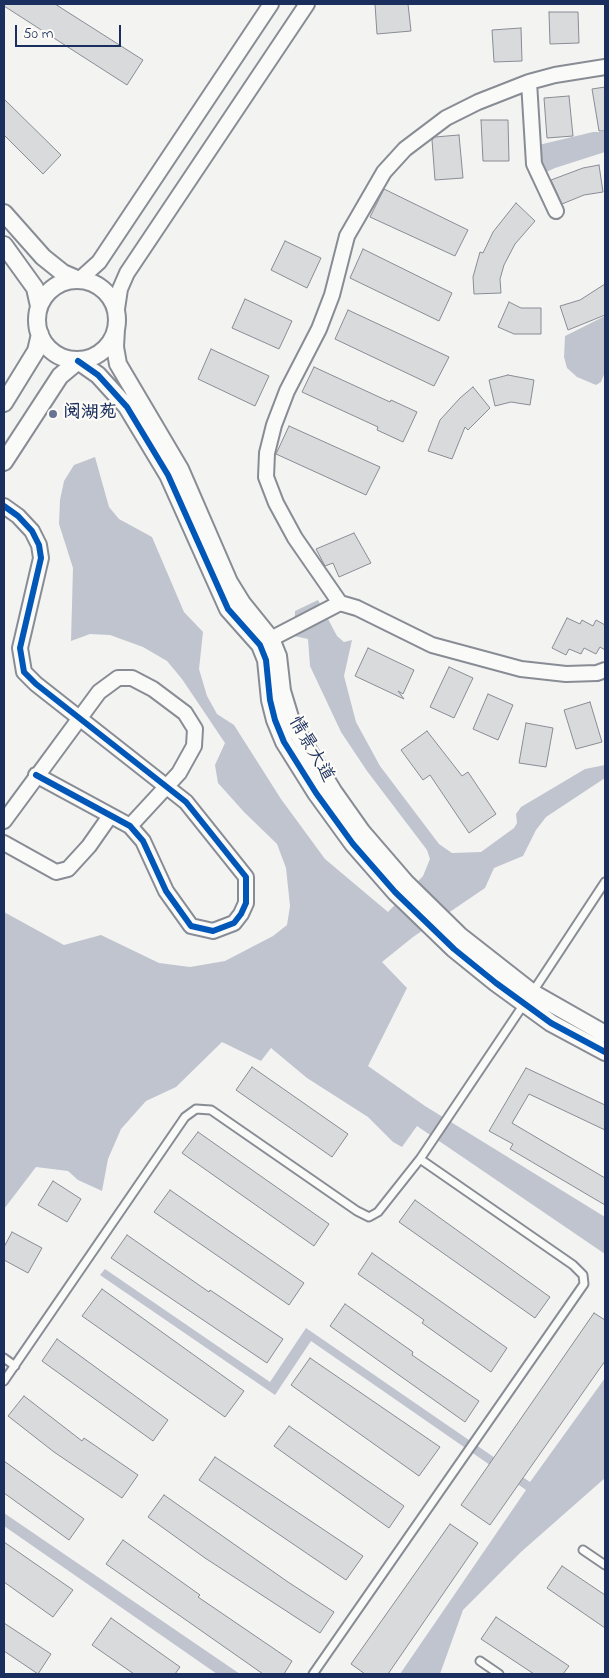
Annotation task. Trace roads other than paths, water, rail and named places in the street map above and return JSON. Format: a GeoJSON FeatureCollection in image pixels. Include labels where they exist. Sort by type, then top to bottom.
{"type":"FeatureCollection","features":[{"type":"Feature","properties":{"kind":"street"},"geometry":{"type":"LineString","coordinates":[[78,280],[100,262],[271,4]]}},
{"type":"Feature","properties":{"kind":"street"},"geometry":{"type":"LineString","coordinates":[[4,462],[60,376],[78,362],[100,354],[111,341],[116,329],[116,309],[120,289],[127,273],[307,4]]}},
{"type":"Feature","properties":{"kind":"street"},"geometry":{"type":"LineString","coordinates":[[334,606],[276,503],[266,477],[266,453],[287,391],[319,329],[332,295],[348,236],[374,186],[394,159],[446,118],[478,102],[529,82],[605,66]]}},
{"type":"Feature","properties":{"kind":"street"},"geometry":{"type":"LineString","coordinates":[[529,82],[534,164],[556,211]]}},
{"type":"Feature","properties":{"kind":"street"},"geometry":{"type":"LineString","coordinates":[[4,213],[44,257],[62,273],[78,280]]}},
{"type":"Feature","properties":{"kind":"street"},"geometry":{"type":"LineString","coordinates":[[4,245],[34,288],[39,306],[40,334],[36,351],[4,403]]}},
{"type":"Feature","properties":{"kind":"street"},"geometry":{"type":"LineString","coordinates":[[39,306],[42,299],[53,288],[62,283],[78,280],[88,281],[101,286],[111,298],[116,309]]}},
{"type":"Feature","properties":{"kind":"street","name":"情景大道"},"geometry":{"type":"LineString","coordinates":[[116,329],[115,347],[118,364],[122,373],[180,468],[229,582],[242,603],[272,639]]}},
{"type":"Feature","properties":{"kind":"street"},"geometry":{"type":"LineString","coordinates":[[40,334],[58,355],[78,362]]}},
{"type":"Feature","properties":{"kind":"street","name":"情景大道"},"geometry":{"type":"LineString","coordinates":[[78,362],[104,381],[132,414],[168,475],[228,609],[272,639]]}},
{"type":"Feature","properties":{"kind":"street"},"geometry":{"type":"LineString","coordinates":[[4,506],[18,516],[32,531],[39,545],[41,558],[20,648],[24,672],[186,802],[246,877],[246,903],[234,923],[213,931],[191,926],[166,891],[143,841],[130,826],[36,775]]}},
{"type":"Feature","properties":{"kind":"street"},"geometry":{"type":"LineString","coordinates":[[272,639],[334,606],[357,608],[432,644],[521,669],[566,674],[597,673],[605,670]]}},
{"type":"Feature","properties":{"kind":"street","name":"情景大道"},"geometry":{"type":"LineString","coordinates":[[272,639],[266,660],[270,700],[275,720],[284,742],[316,793],[353,844],[448,935],[528,998],[552,1023],[605,1052]]}},
{"type":"Feature","properties":{"kind":"street"},"geometry":{"type":"LineString","coordinates":[[4,821],[36,775],[99,692],[118,678],[132,678],[153,689],[185,713],[195,729],[194,746],[179,772],[130,826]]}},
{"type":"Feature","properties":{"kind":"street"},"geometry":{"type":"LineString","coordinates":[[4,843],[56,872],[68,868],[89,846],[110,816]]}},
{"type":"Feature","properties":{"kind":"street","name":"情景大道"},"geometry":{"type":"LineString","coordinates":[[528,998],[605,1034]]}},
{"type":"Feature","properties":{"kind":"lane"},"geometry":{"type":"LineString","coordinates":[[4,1382],[185,1117],[196,1109],[211,1110],[357,1211],[368,1217],[378,1212],[420,1159],[605,882]]}},
{"type":"Feature","properties":{"kind":"lane"},"geometry":{"type":"LineString","coordinates":[[313,1674],[584,1284],[583,1275],[573,1264],[420,1159]]}},
{"type":"Feature","properties":{"kind":"lane"},"geometry":{"type":"LineString","coordinates":[[4,1358],[15,1366]]}},
{"type":"Feature","properties":{"kind":"lane"},"geometry":{"type":"LineString","coordinates":[[583,1550],[605,1565]]}},
{"type":"Feature","properties":{"kind":"lane"},"geometry":{"type":"LineString","coordinates":[[480,1661],[499,1674]]}},
{"type":"Feature","properties":{"kind":"place","name":"阅湖苑"},"geometry":{"type":"Point","coordinates":[53,414]}}]}
